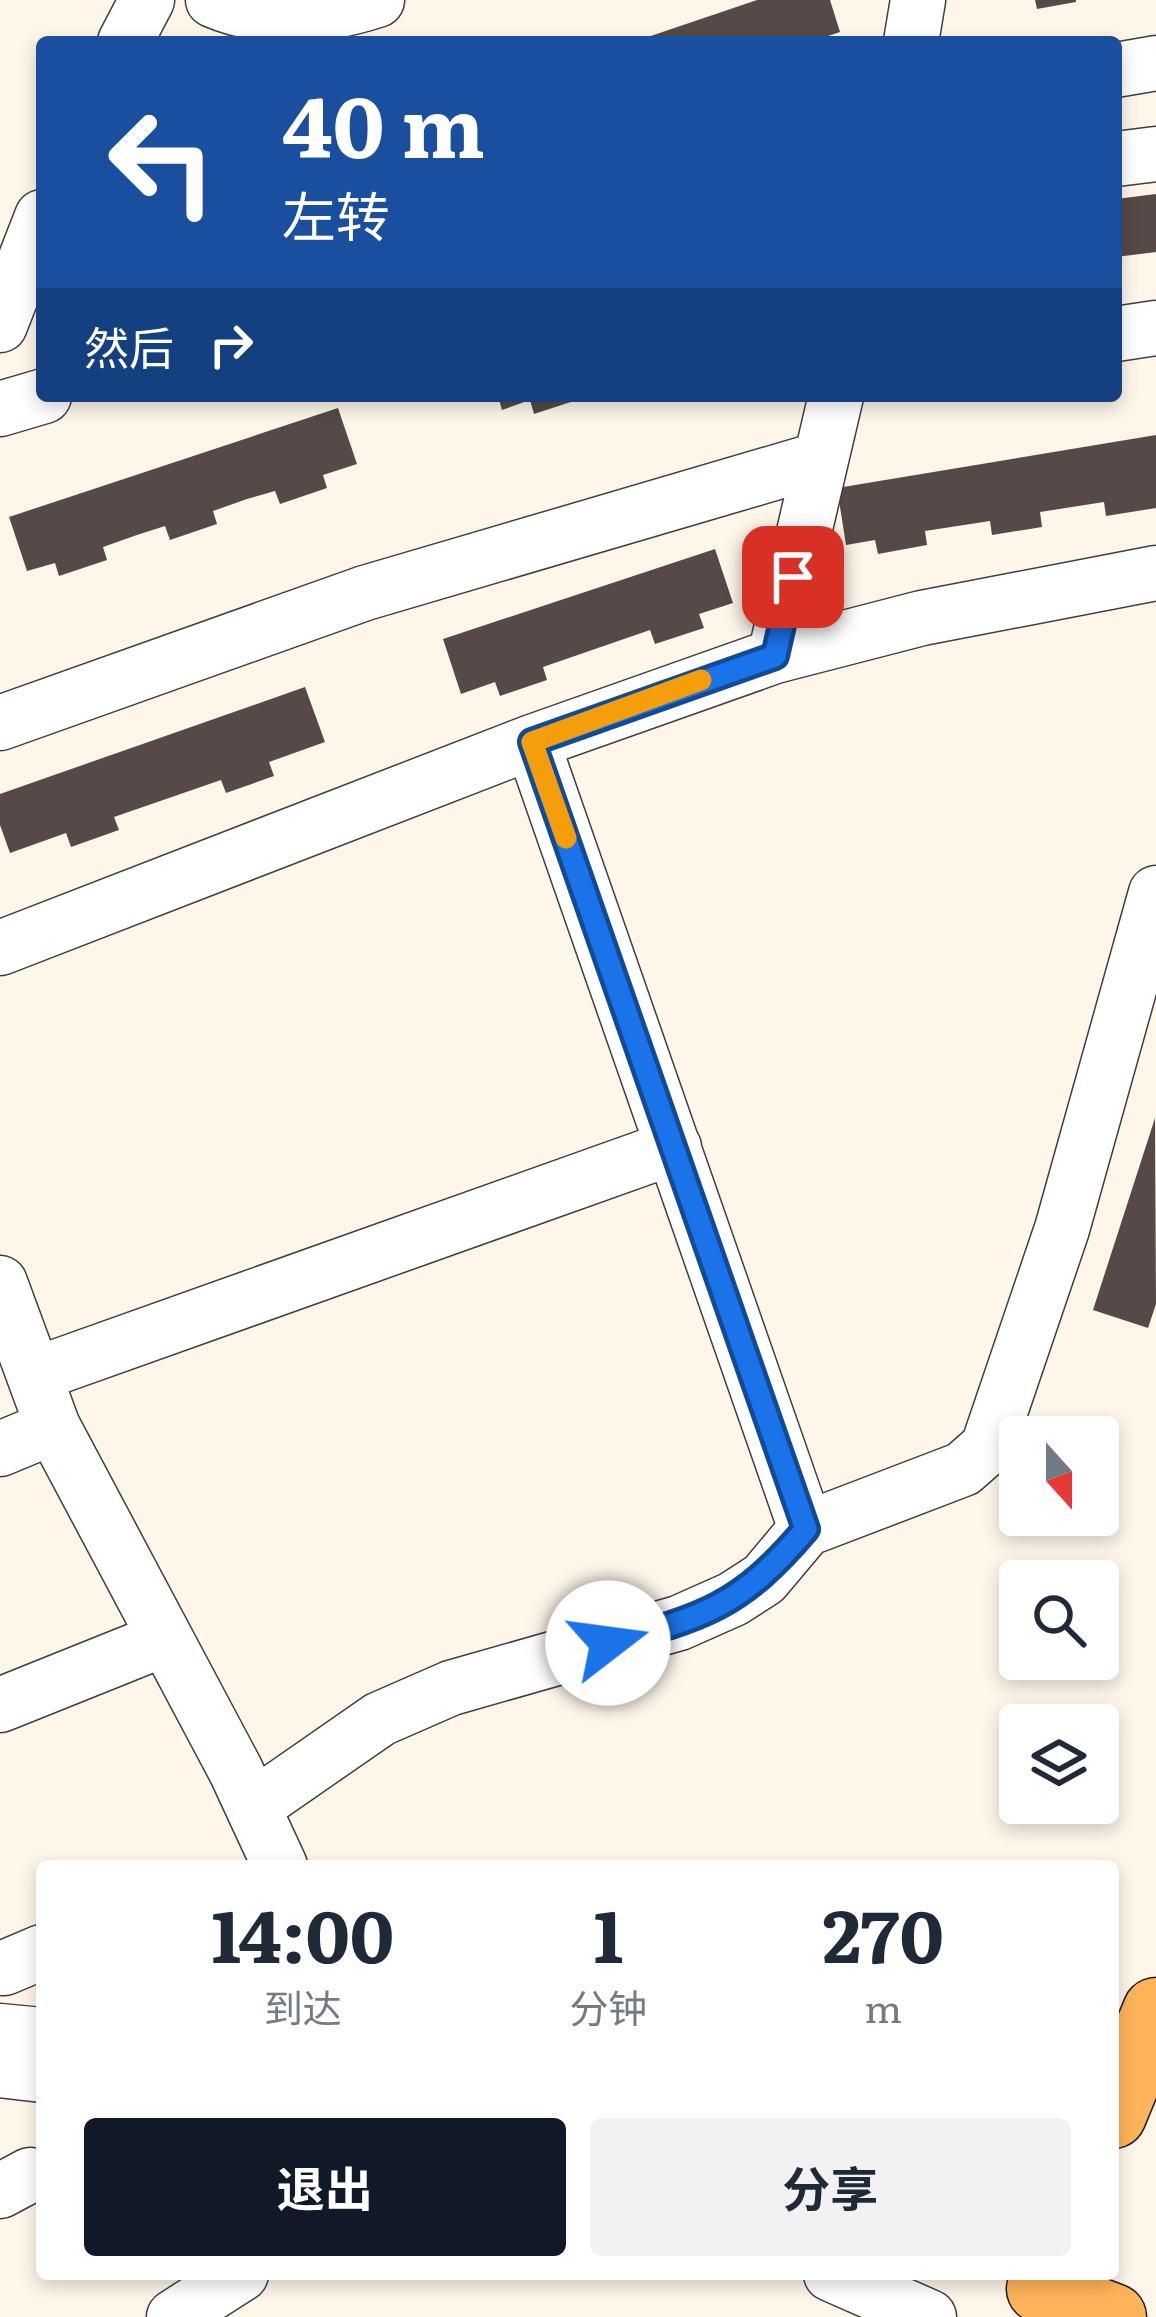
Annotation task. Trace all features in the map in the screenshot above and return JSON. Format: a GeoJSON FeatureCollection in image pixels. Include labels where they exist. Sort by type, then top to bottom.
{"type":"FeatureCollection","features":[{"type":"Feature","properties":{"kind":"main road"},"geometry":{"type":"LineString","coordinates":[[1119,2101],[1156,2012]]}},
{"type":"Feature","properties":{"kind":"main road"},"geometry":{"type":"LineString","coordinates":[[1029,2288],[1113,2317]]}},
{"type":"Feature","properties":{"kind":"main road"},"geometry":{"type":"LineString","coordinates":[[1146,2317],[1156,2296]]}},
{"type":"Feature","properties":{"kind":"street"},"geometry":{"type":"LineString","coordinates":[[128,36],[147,0]]}},
{"type":"Feature","properties":{"kind":"street"},"geometry":{"type":"LineString","coordinates":[[213,0],[246,14],[295,17],[377,0]]}},
{"type":"Feature","properties":{"kind":"street"},"geometry":{"type":"LineString","coordinates":[[912,36],[917,0]]}},
{"type":"Feature","properties":{"kind":"street"},"geometry":{"type":"LineString","coordinates":[[1122,69],[1156,63]]}},
{"type":"Feature","properties":{"kind":"street"},"geometry":{"type":"LineString","coordinates":[[1122,158],[1156,154]]}},
{"type":"Feature","properties":{"kind":"street"},"geometry":{"type":"LineString","coordinates":[[0,325],[36,233]]}},
{"type":"Feature","properties":{"kind":"street"},"geometry":{"type":"LineString","coordinates":[[1122,333],[1156,328]]}},
{"type":"Feature","properties":{"kind":"street"},"geometry":{"type":"LineString","coordinates":[[0,409],[36,398]]}},
{"type":"Feature","properties":{"kind":"street"},"geometry":{"type":"LineString","coordinates":[[775,656],[835,402]]}},
{"type":"Feature","properties":{"kind":"street"},"geometry":{"type":"LineString","coordinates":[[0,723],[364,593],[821,459]]}},
{"type":"Feature","properties":{"kind":"street"},"geometry":{"type":"LineString","coordinates":[[0,948],[532,742],[775,656],[922,618],[1156,573]]}},
{"type":"Feature","properties":{"kind":"street"},"geometry":{"type":"LineString","coordinates":[[532,742],[806,1529]]}},
{"type":"Feature","properties":{"kind":"street"},"geometry":{"type":"LineString","coordinates":[[253,1807],[380,1719],[451,1688],[679,1623],[733,1599],[764,1579],[806,1529],[963,1469],[988,1447],[1062,1229],[1156,893]]}},
{"type":"Feature","properties":{"kind":"street"},"geometry":{"type":"LineString","coordinates":[[34,1375],[674,1147]]}},
{"type":"Feature","properties":{"kind":"street"},"geometry":{"type":"LineString","coordinates":[[0,1283],[53,1427],[253,1807],[269,1860]]}},
{"type":"Feature","properties":{"kind":"street"},"geometry":{"type":"LineString","coordinates":[[0,1449],[53,1427]]}},
{"type":"Feature","properties":{"kind":"street"},"geometry":{"type":"LineString","coordinates":[[0,1705],[162,1640]]}},
{"type":"Feature","properties":{"kind":"street"},"geometry":{"type":"LineString","coordinates":[[0,2031],[36,2034]]}},
{"type":"Feature","properties":{"kind":"street"},"geometry":{"type":"LineString","coordinates":[[0,2070],[36,2074]]}},
{"type":"Feature","properties":{"kind":"street"},"geometry":{"type":"LineString","coordinates":[[174,2317],[232,2280]]}},
{"type":"Feature","properties":{"kind":"street"},"geometry":{"type":"LineString","coordinates":[[841,2291],[928,2317]]}},
{"type":"Feature","properties":{"kind":"building"},"geometry":{"type":"Polygon","coordinates":[[[757,0],[830,0],[840,32],[828,36],[651,36],[757,0]]]}},
{"type":"Feature","properties":{"kind":"building"},"geometry":{"type":"Polygon","coordinates":[[[1035,0],[1076,0],[1076,2],[1037,9],[1035,0]]]}},
{"type":"Feature","properties":{"kind":"building"},"geometry":{"type":"Polygon","coordinates":[[[1156,194],[1156,252],[1122,256],[1122,198],[1156,194]]]}},
{"type":"Feature","properties":{"kind":"building"},"geometry":{"type":"Polygon","coordinates":[[[500,402],[524,402],[502,410],[500,402]]]}},
{"type":"Feature","properties":{"kind":"building"},"geometry":{"type":"Polygon","coordinates":[[[531,402],[571,402],[534,414],[531,402]]]}},
{"type":"Feature","properties":{"kind":"building"},"geometry":{"type":"Polygon","coordinates":[[[338,408],[357,464],[323,475],[327,488],[280,504],[275,491],[247,499],[213,511],[217,524],[170,540],[165,526],[137,535],[103,547],[107,560],[59,576],[55,563],[27,571],[9,517],[338,408]]]}},
{"type":"Feature","properties":{"kind":"building"},"geometry":{"type":"Polygon","coordinates":[[[1156,435],[1156,508],[1106,516],[1104,502],[1040,512],[1042,527],[992,535],[990,521],[925,531],[927,545],[878,554],[875,540],[846,545],[837,488],[1156,435]]]}},
{"type":"Feature","properties":{"kind":"building"},"geometry":{"type":"Polygon","coordinates":[[[715,549],[733,603],[699,614],[704,628],[655,644],[650,630],[543,667],[547,680],[500,696],[495,682],[461,694],[443,639],[715,549]]]}},
{"type":"Feature","properties":{"kind":"building"},"geometry":{"type":"Polygon","coordinates":[[[305,687],[325,742],[269,762],[274,776],[226,793],[221,780],[114,817],[119,830],[71,847],[66,833],[10,853],[0,825],[0,794],[305,687]]]}},
{"type":"Feature","properties":{"kind":"building"},"geometry":{"type":"Polygon","coordinates":[[[1155,1118],[1156,1304],[1148,1328],[1093,1310],[1155,1118]]]}},
{"type":"Feature","properties":{"kind":"slow traffic"},"geometry":{"type":"LineString","coordinates":[[566,838],[532,742],[701,680]]}},
{"type":"Feature","properties":{"kind":"route"},"geometry":{"type":"LineString","coordinates":[[608,1643],[679,1623],[733,1599],[764,1579],[806,1529],[532,742],[775,656],[793,577]]}}]}
